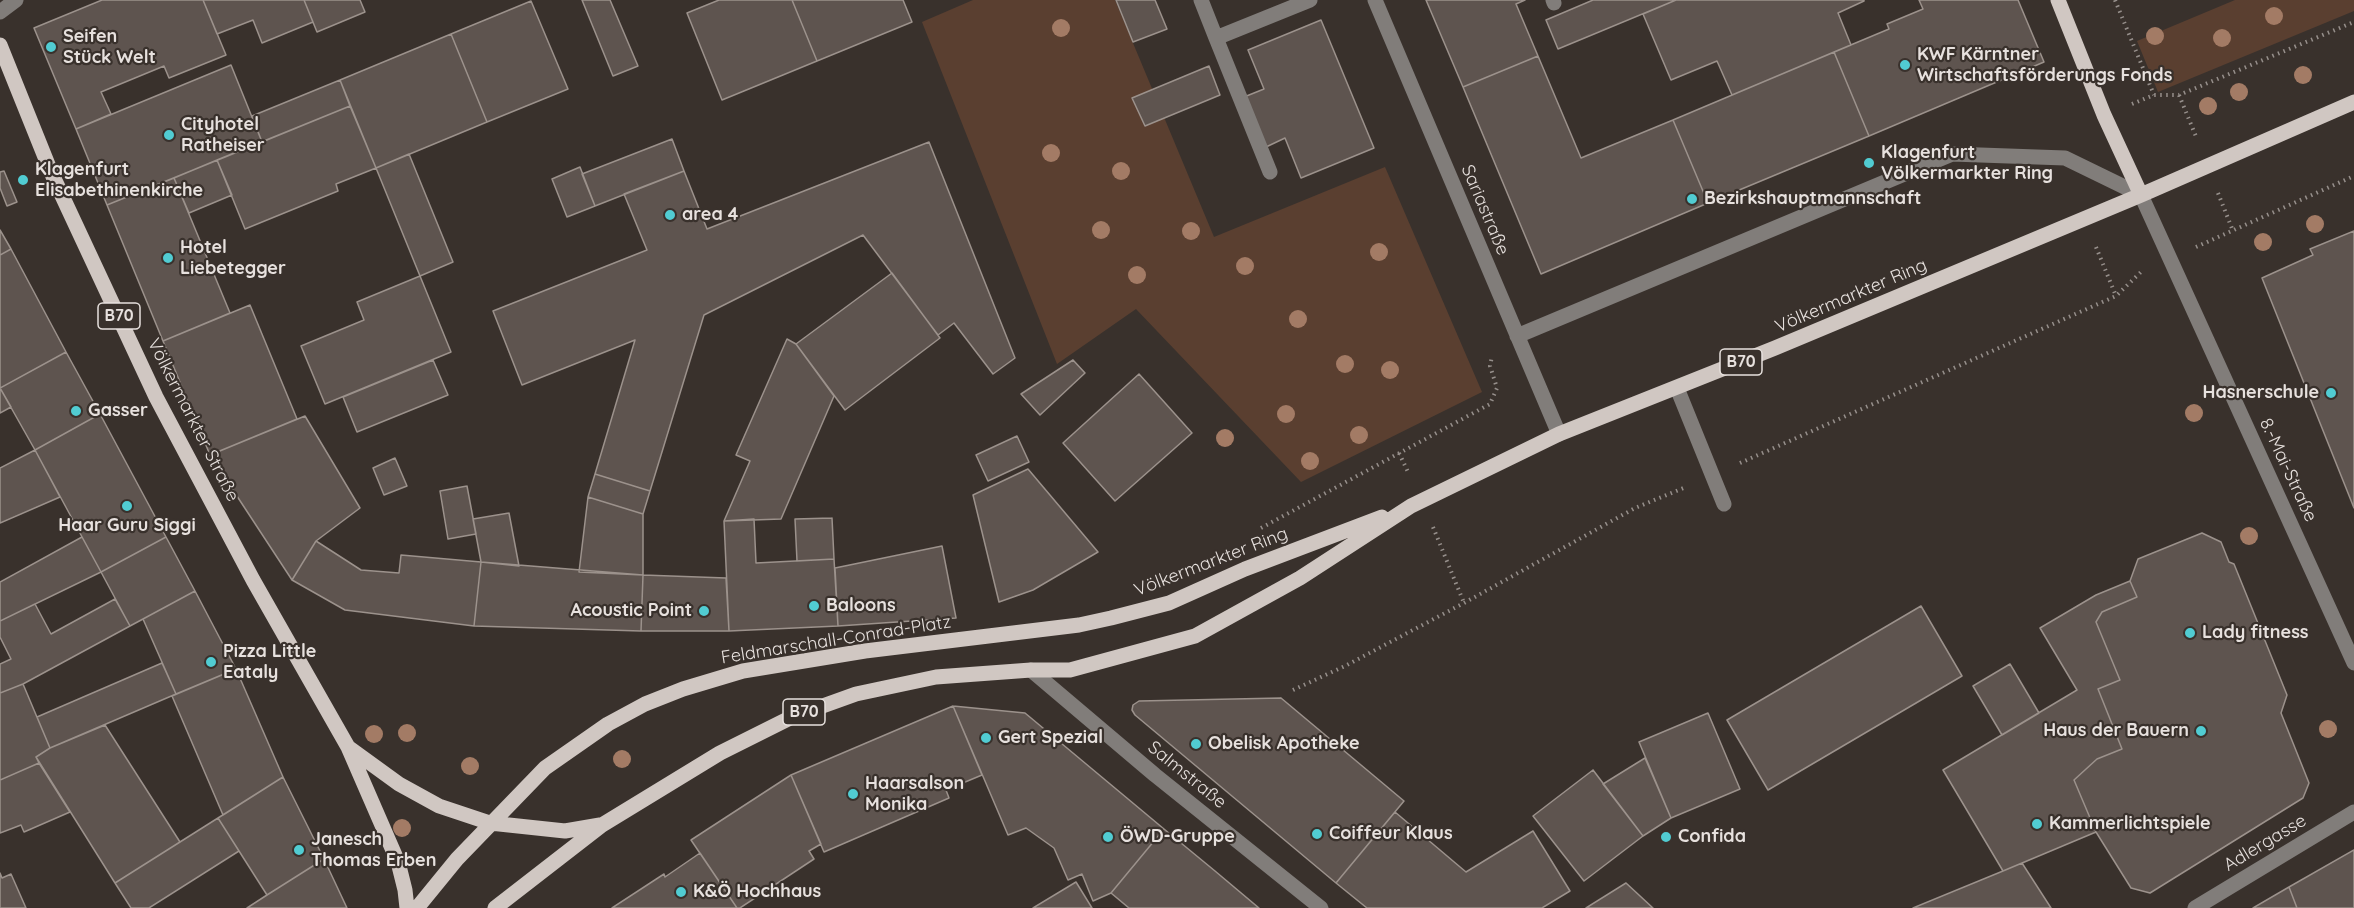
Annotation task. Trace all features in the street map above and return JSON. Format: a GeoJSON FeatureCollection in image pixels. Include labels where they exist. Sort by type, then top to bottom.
{"type":"FeatureCollection","features":[{"type":"Feature","properties":{"kind":"main road"},"geometry":{"type":"LineString","coordinates":[[2058,0],[2104,115],[2141,195]]}},
{"type":"Feature","properties":{"kind":"main road","name":"Völkermarkter Straße"},"geometry":{"type":"LineString","coordinates":[[0,45],[51,171],[156,397],[253,580],[348,747]]}},
{"type":"Feature","properties":{"kind":"main road","name":"Völkermarkter Ring"},"geometry":{"type":"LineString","coordinates":[[983,637],[1079,625],[1169,603],[1245,569],[1412,506],[1559,434],[1677,388],[2141,195],[2354,102]]}},
{"type":"Feature","properties":{"kind":"main road","name":"Völkermarkter Ring"},"geometry":{"type":"LineString","coordinates":[[1031,669],[1070,670],[1196,636],[1300,578],[1412,506]]}},
{"type":"Feature","properties":{"kind":"main road","name":"Feldmarschall-Conrad-Platz"},"geometry":{"type":"LineString","coordinates":[[417,908],[457,859],[545,768],[608,724],[645,704],[683,689],[743,671],[865,651],[983,637]]}},
{"type":"Feature","properties":{"kind":"main road","name":"B70"},"geometry":{"type":"LineString","coordinates":[[495,908],[602,825],[720,753],[792,717],[856,694],[936,677],[1031,669]]}},
{"type":"Feature","properties":{"kind":"main road","name":"B70"},"geometry":{"type":"LineString","coordinates":[[348,747],[399,784],[439,806],[490,823],[565,831],[602,825]]}},
{"type":"Feature","properties":{"kind":"main road","name":"B70"},"geometry":{"type":"LineString","coordinates":[[348,747],[398,862],[405,890],[406,908]]}},
{"type":"Feature","properties":{"kind":"street"},"geometry":{"type":"LineString","coordinates":[[0,12],[16,0]]}},
{"type":"Feature","properties":{"kind":"street"},"geometry":{"type":"LineString","coordinates":[[1201,0],[1270,172]]}},
{"type":"Feature","properties":{"kind":"street"},"geometry":{"type":"LineString","coordinates":[[1216,38],[1310,0]]}},
{"type":"Feature","properties":{"kind":"street","name":"Sariastraße"},"geometry":{"type":"LineString","coordinates":[[1375,0],[1559,434]]}},
{"type":"Feature","properties":{"kind":"street"},"geometry":{"type":"LineString","coordinates":[[1517,336],[1952,154],[2065,158],[2141,195]]}},
{"type":"Feature","properties":{"kind":"street","name":"8.-Mai-Straße"},"geometry":{"type":"LineString","coordinates":[[2141,195],[2354,663]]}},
{"type":"Feature","properties":{"kind":"street"},"geometry":{"type":"LineString","coordinates":[[1677,388],[1724,504]]}},
{"type":"Feature","properties":{"kind":"street","name":"Salmstraße"},"geometry":{"type":"LineString","coordinates":[[1031,669],[1155,775],[1321,908]]}},
{"type":"Feature","properties":{"kind":"street","name":"Adlergasse"},"geometry":{"type":"LineString","coordinates":[[2195,908],[2354,812]]}},
{"type":"Feature","properties":{"kind":"path"},"geometry":{"type":"LineString","coordinates":[[2115,0],[2154,95],[2179,95],[2354,22]]}},
{"type":"Feature","properties":{"kind":"path"},"geometry":{"type":"LineString","coordinates":[[2171,258],[2354,176]]}},
{"type":"Feature","properties":{"kind":"path"},"geometry":{"type":"LineString","coordinates":[[1252,532],[1490,404],[1497,388],[1490,366],[1494,350],[1517,336]]}},
{"type":"Feature","properties":{"kind":"shaded area"},"geometry":{"type":"Polygon","coordinates":[[[973,0],[1115,0],[1214,237],[1385,167],[1482,392],[1301,482],[1136,309],[1057,364],[922,22],[973,0]]]}},
{"type":"Feature","properties":{"kind":"shaded area"},"geometry":{"type":"Polygon","coordinates":[[[2235,0],[2354,0],[2354,11],[2158,92],[2137,41],[2235,0]]]}},
{"type":"Feature","properties":{"kind":"building"},"geometry":{"type":"Polygon","coordinates":[[[102,0],[203,0],[226,55],[169,78],[164,66],[101,92],[111,114],[76,129],[34,28],[102,0]]]}},
{"type":"Feature","properties":{"kind":"building"},"geometry":{"type":"Polygon","coordinates":[[[203,0],[304,0],[313,22],[262,43],[253,20],[217,34],[203,0]]]}},
{"type":"Feature","properties":{"kind":"building"},"geometry":{"type":"Polygon","coordinates":[[[304,0],[360,0],[365,12],[317,32],[304,0]]]}},
{"type":"Feature","properties":{"kind":"building"},"geometry":{"type":"Polygon","coordinates":[[[582,0],[610,0],[638,66],[613,76],[582,0]]]}},
{"type":"Feature","properties":{"kind":"building"},"geometry":{"type":"Polygon","coordinates":[[[719,0],[792,0],[817,61],[722,100],[687,13],[719,0]]]}},
{"type":"Feature","properties":{"kind":"building"},"geometry":{"type":"Polygon","coordinates":[[[792,0],[903,0],[912,22],[817,61],[792,0]]]}},
{"type":"Feature","properties":{"kind":"building"},"geometry":{"type":"Polygon","coordinates":[[[1116,0],[1155,0],[1167,29],[1133,42],[1116,0]]]}},
{"type":"Feature","properties":{"kind":"building"},"geometry":{"type":"Polygon","coordinates":[[[1426,0],[1525,0],[1516,4],[1538,56],[1463,87],[1426,0]]]}},
{"type":"Feature","properties":{"kind":"building"},"geometry":{"type":"Polygon","coordinates":[[[1593,0],[1676,0],[1558,49],[1546,20],[1593,0]]]}},
{"type":"Feature","properties":{"kind":"building"},"geometry":{"type":"Polygon","coordinates":[[[1676,0],[1864,1],[1838,13],[1851,45],[1732,95],[1717,61],[1671,80],[1643,14],[1676,0]]]}},
{"type":"Feature","properties":{"kind":"building"},"geometry":{"type":"Polygon","coordinates":[[[1919,0],[2018,0],[2044,62],[1869,136],[1834,52],[1889,29],[1887,24],[1923,9],[1919,0]]]}},
{"type":"Feature","properties":{"kind":"building"},"geometry":{"type":"Polygon","coordinates":[[[531,1],[568,89],[487,122],[451,34],[531,1]]]}},
{"type":"Feature","properties":{"kind":"building"},"geometry":{"type":"Polygon","coordinates":[[[1321,20],[1374,148],[1301,178],[1285,138],[1266,147],[1244,97],[1264,89],[1248,50],[1321,20]]]}},
{"type":"Feature","properties":{"kind":"building"},"geometry":{"type":"Polygon","coordinates":[[[451,34],[487,122],[376,168],[340,80],[451,34]]]}},
{"type":"Feature","properties":{"kind":"building"},"geometry":{"type":"Polygon","coordinates":[[[1834,52],[1869,136],[1708,203],[1673,120],[1834,52]]]}},
{"type":"Feature","properties":{"kind":"building"},"geometry":{"type":"Polygon","coordinates":[[[1538,56],[1581,158],[1673,120],[1708,203],[1541,274],[1463,87],[1538,56]]]}},
{"type":"Feature","properties":{"kind":"building","name":"Cityhotel Ratheiser"},"geometry":{"type":"Polygon","coordinates":[[[231,65],[262,142],[107,205],[76,129],[231,65]]]}},
{"type":"Feature","properties":{"kind":"building"},"geometry":{"type":"Polygon","coordinates":[[[1209,66],[1220,95],[1145,126],[1132,98],[1209,66]]]}},
{"type":"Feature","properties":{"kind":"building"},"geometry":{"type":"Polygon","coordinates":[[[340,80],[350,106],[262,142],[252,116],[340,80]]]}},
{"type":"Feature","properties":{"kind":"building"},"geometry":{"type":"Polygon","coordinates":[[[350,106],[376,168],[336,184],[338,191],[245,229],[217,160],[350,106]]]}},
{"type":"Feature","properties":{"kind":"building"},"geometry":{"type":"Polygon","coordinates":[[[672,139],[684,171],[595,206],[582,174],[672,139]]]}},
{"type":"Feature","properties":{"kind":"building"},"geometry":{"type":"Polygon","coordinates":[[[929,142],[1015,358],[993,374],[954,323],[938,335],[863,235],[704,315],[650,491],[595,474],[635,340],[522,385],[493,311],[647,250],[624,194],[684,171],[707,229],[929,142]]]}},
{"type":"Feature","properties":{"kind":"building"},"geometry":{"type":"Polygon","coordinates":[[[409,154],[453,262],[420,276],[376,168],[409,154]]]}},
{"type":"Feature","properties":{"kind":"building"},"geometry":{"type":"Polygon","coordinates":[[[217,160],[232,195],[189,213],[174,178],[217,160]]]}},
{"type":"Feature","properties":{"kind":"building"},"geometry":{"type":"Polygon","coordinates":[[[580,167],[595,206],[567,217],[552,179],[580,167]]]}},
{"type":"Feature","properties":{"kind":"building"},"geometry":{"type":"Polygon","coordinates":[[[4,171],[17,202],[7,206],[0,188],[0,172],[4,171]]]}},
{"type":"Feature","properties":{"kind":"building","name":"Hotel Liebetegger"},"geometry":{"type":"Polygon","coordinates":[[[174,178],[230,313],[163,341],[107,205],[174,178]]]}},
{"type":"Feature","properties":{"kind":"building"},"geometry":{"type":"Polygon","coordinates":[[[0,230],[11,249],[0,255],[0,230]]]}},
{"type":"Feature","properties":{"kind":"building","name":"Hasnerschule"},"geometry":{"type":"Polygon","coordinates":[[[2354,231],[2354,508],[2262,278],[2313,255],[2310,249],[2354,231]]]}},
{"type":"Feature","properties":{"kind":"building"},"geometry":{"type":"Polygon","coordinates":[[[11,249],[66,352],[0,388],[0,255],[11,249]]]}},
{"type":"Feature","properties":{"kind":"building"},"geometry":{"type":"Polygon","coordinates":[[[892,273],[940,338],[845,410],[796,344],[892,273]]]}},
{"type":"Feature","properties":{"kind":"building"},"geometry":{"type":"Polygon","coordinates":[[[420,276],[451,352],[325,404],[301,346],[364,320],[357,302],[420,276]]]}},
{"type":"Feature","properties":{"kind":"building"},"geometry":{"type":"Polygon","coordinates":[[[250,305],[297,419],[210,455],[163,341],[250,305]]]}},
{"type":"Feature","properties":{"kind":"building"},"geometry":{"type":"Polygon","coordinates":[[[787,339],[796,344],[834,396],[781,519],[724,521],[750,461],[736,455],[787,339]]]}},
{"type":"Feature","properties":{"kind":"building"},"geometry":{"type":"Polygon","coordinates":[[[66,352],[100,414],[35,450],[0,388],[66,352]]]}},
{"type":"Feature","properties":{"kind":"building"},"geometry":{"type":"Polygon","coordinates":[[[433,360],[448,395],[357,432],[343,397],[433,360]]]}},
{"type":"Feature","properties":{"kind":"building"},"geometry":{"type":"Polygon","coordinates":[[[1073,360],[1085,373],[1040,415],[1021,394],[1073,360]]]}},
{"type":"Feature","properties":{"kind":"building"},"geometry":{"type":"Polygon","coordinates":[[[1139,374],[1192,433],[1115,501],[1063,443],[1139,374]]]}},
{"type":"Feature","properties":{"kind":"building"},"geometry":{"type":"Polygon","coordinates":[[[0,388],[11,407],[0,413],[0,388]]]}},
{"type":"Feature","properties":{"kind":"building"},"geometry":{"type":"Polygon","coordinates":[[[100,414],[166,537],[101,572],[35,450],[100,414]]]}},
{"type":"Feature","properties":{"kind":"building"},"geometry":{"type":"Polygon","coordinates":[[[305,416],[360,508],[316,541],[292,580],[210,455],[305,416]]]}},
{"type":"Feature","properties":{"kind":"building"},"geometry":{"type":"Polygon","coordinates":[[[1017,436],[1029,462],[988,481],[976,455],[1017,436]]]}},
{"type":"Feature","properties":{"kind":"building"},"geometry":{"type":"Polygon","coordinates":[[[35,450],[60,497],[0,523],[0,468],[35,450]]]}},
{"type":"Feature","properties":{"kind":"building"},"geometry":{"type":"Polygon","coordinates":[[[395,458],[407,486],[384,495],[373,468],[395,458]]]}},
{"type":"Feature","properties":{"kind":"building"},"geometry":{"type":"Polygon","coordinates":[[[1028,469],[1098,552],[1033,590],[999,602],[973,495],[1028,469]]]}},
{"type":"Feature","properties":{"kind":"building"},"geometry":{"type":"Polygon","coordinates":[[[595,474],[650,491],[643,514],[588,497],[595,474]]]}},
{"type":"Feature","properties":{"kind":"building"},"geometry":{"type":"Polygon","coordinates":[[[467,486],[476,534],[448,539],[440,491],[467,486]]]}},
{"type":"Feature","properties":{"kind":"building"},"geometry":{"type":"Polygon","coordinates":[[[588,497],[643,514],[643,575],[579,572],[588,497]]]}},
{"type":"Feature","properties":{"kind":"building"},"geometry":{"type":"Polygon","coordinates":[[[509,513],[519,566],[481,562],[473,519],[509,513]]]}},
{"type":"Feature","properties":{"kind":"building"},"geometry":{"type":"Polygon","coordinates":[[[832,518],[834,559],[797,561],[795,519],[832,518]]]}},
{"type":"Feature","properties":{"kind":"building"},"geometry":{"type":"Polygon","coordinates":[[[754,519],[756,563],[834,559],[838,626],[729,631],[724,521],[754,519]]]}},
{"type":"Feature","properties":{"kind":"building","name":"Haus der Bauern"},"geometry":{"type":"Polygon","coordinates":[[[2202,533],[2221,542],[2229,562],[2234,564],[2287,695],[2281,713],[2309,783],[2303,798],[2150,893],[2131,888],[2096,832],[2074,780],[2097,759],[2122,749],[2098,689],[2120,680],[2096,622],[2102,612],[2137,597],[2130,581],[2138,559],[2202,533]]]}},
{"type":"Feature","properties":{"kind":"building"},"geometry":{"type":"Polygon","coordinates":[[[82,537],[101,572],[0,621],[0,582],[82,537]]]}},
{"type":"Feature","properties":{"kind":"building"},"geometry":{"type":"Polygon","coordinates":[[[166,537],[195,591],[130,626],[101,572],[166,537]]]}},
{"type":"Feature","properties":{"kind":"building"},"geometry":{"type":"Polygon","coordinates":[[[316,541],[361,570],[399,573],[401,555],[481,562],[474,626],[345,610],[292,580],[316,541]]]}},
{"type":"Feature","properties":{"kind":"building"},"geometry":{"type":"Polygon","coordinates":[[[942,546],[956,618],[838,626],[835,568],[942,546]]]}},
{"type":"Feature","properties":{"kind":"building"},"geometry":{"type":"Polygon","coordinates":[[[481,562],[643,575],[641,631],[474,626],[481,562]]]}},
{"type":"Feature","properties":{"kind":"building"},"geometry":{"type":"Polygon","coordinates":[[[643,575],[726,578],[729,631],[641,631],[643,575]]]}},
{"type":"Feature","properties":{"kind":"building"},"geometry":{"type":"Polygon","coordinates":[[[2130,581],[2137,597],[2102,612],[2096,622],[2120,680],[2098,689],[2122,749],[2097,759],[2074,780],[2096,832],[2003,871],[1943,770],[2077,690],[2040,628],[2096,595],[2130,581]]]}},
{"type":"Feature","properties":{"kind":"building"},"geometry":{"type":"Polygon","coordinates":[[[195,591],[236,669],[176,694],[143,619],[195,591]]]}},
{"type":"Feature","properties":{"kind":"building"},"geometry":{"type":"Polygon","coordinates":[[[115,599],[130,626],[23,684],[0,693],[0,664],[11,659],[0,637],[0,621],[35,604],[51,634],[115,599]]]}},
{"type":"Feature","properties":{"kind":"building"},"geometry":{"type":"Polygon","coordinates":[[[1921,606],[1962,676],[1768,790],[1727,720],[1921,606]]]}},
{"type":"Feature","properties":{"kind":"building"},"geometry":{"type":"Polygon","coordinates":[[[162,663],[176,694],[50,748],[37,717],[162,663]]]}},
{"type":"Feature","properties":{"kind":"building"},"geometry":{"type":"Polygon","coordinates":[[[2010,664],[2039,713],[2002,735],[1973,686],[2010,664]]]}},
{"type":"Feature","properties":{"kind":"building"},"geometry":{"type":"Polygon","coordinates":[[[236,669],[283,777],[223,815],[172,696],[236,669]]]}},
{"type":"Feature","properties":{"kind":"building"},"geometry":{"type":"Polygon","coordinates":[[[23,684],[50,748],[36,757],[39,763],[0,780],[0,693],[23,684]]]}},
{"type":"Feature","properties":{"kind":"building"},"geometry":{"type":"Polygon","coordinates":[[[1281,698],[1404,801],[1336,883],[1135,715],[1132,710],[1133,705],[1139,701],[1281,698]]]}},
{"type":"Feature","properties":{"kind":"building"},"geometry":{"type":"Polygon","coordinates":[[[953,706],[982,775],[946,790],[949,798],[824,852],[791,775],[953,706]]]}},
{"type":"Feature","properties":{"kind":"building"},"geometry":{"type":"Polygon","coordinates":[[[953,706],[1025,713],[1164,829],[1111,893],[1093,901],[1082,874],[1068,880],[1054,848],[1026,828],[1008,835],[953,706]]]}},
{"type":"Feature","properties":{"kind":"building"},"geometry":{"type":"Polygon","coordinates":[[[1708,713],[1740,789],[1671,818],[1639,742],[1708,713]]]}},
{"type":"Feature","properties":{"kind":"building"},"geometry":{"type":"Polygon","coordinates":[[[105,725],[180,842],[115,883],[36,757],[50,748],[105,725]]]}},
{"type":"Feature","properties":{"kind":"building"},"geometry":{"type":"Polygon","coordinates":[[[1645,758],[1671,818],[1643,836],[1603,784],[1645,758]]]}},
{"type":"Feature","properties":{"kind":"building"},"geometry":{"type":"Polygon","coordinates":[[[39,763],[70,812],[24,832],[21,825],[0,833],[0,780],[39,763]]]}},
{"type":"Feature","properties":{"kind":"building"},"geometry":{"type":"Polygon","coordinates":[[[1593,770],[1643,836],[1584,881],[1533,816],[1593,770]]]}},
{"type":"Feature","properties":{"kind":"building"},"geometry":{"type":"Polygon","coordinates":[[[791,775],[821,844],[809,851],[814,859],[737,908],[691,840],[791,775]]]}},
{"type":"Feature","properties":{"kind":"building"},"geometry":{"type":"Polygon","coordinates":[[[283,777],[324,859],[267,895],[218,818],[283,777]]]}},
{"type":"Feature","properties":{"kind":"building"},"geometry":{"type":"Polygon","coordinates":[[[1395,812],[1466,872],[1533,831],[1570,891],[1542,908],[1367,908],[1336,883],[1395,812]]]}},
{"type":"Feature","properties":{"kind":"building"},"geometry":{"type":"Polygon","coordinates":[[[218,818],[239,851],[149,908],[131,908],[115,883],[218,818]]]}},
{"type":"Feature","properties":{"kind":"building"},"geometry":{"type":"Polygon","coordinates":[[[1164,829],[1259,908],[1129,908],[1111,893],[1164,829]]]}},
{"type":"Feature","properties":{"kind":"building"},"geometry":{"type":"Polygon","coordinates":[[[2354,850],[2354,908],[2297,908],[2289,887],[2354,850]]]}},
{"type":"Feature","properties":{"kind":"building","name":"K&Ö Hochhaus"},"geometry":{"type":"Polygon","coordinates":[[[700,853],[737,908],[612,908],[664,874],[665,877],[700,853]]]}},
{"type":"Feature","properties":{"kind":"building"},"geometry":{"type":"Polygon","coordinates":[[[324,859],[347,908],[247,908],[267,895],[324,859]]]}},
{"type":"Feature","properties":{"kind":"building"},"geometry":{"type":"Polygon","coordinates":[[[2022,863],[2051,908],[1913,908],[2003,871],[2022,863]]]}},
{"type":"Feature","properties":{"kind":"building"},"geometry":{"type":"Polygon","coordinates":[[[0,873],[2,878],[11,874],[26,908],[0,908],[0,873]]]}},
{"type":"Feature","properties":{"kind":"building"},"geometry":{"type":"Polygon","coordinates":[[[1076,882],[1092,908],[1033,908],[1076,882]]]}},
{"type":"Feature","properties":{"kind":"building"},"geometry":{"type":"Polygon","coordinates":[[[1626,883],[1653,908],[1586,908],[1626,883]]]}},
{"type":"Feature","properties":{"kind":"building"},"geometry":{"type":"Polygon","coordinates":[[[2289,887],[2297,908],[2253,908],[2289,887]]]}},
{"type":"Feature","properties":{"kind":"place","name":"Seifen Stück Welt"},"geometry":{"type":"Point","coordinates":[51,47]}},
{"type":"Feature","properties":{"kind":"place","name":"KWF Kärntner Wirtschaftsförderungs Fonds"},"geometry":{"type":"Point","coordinates":[1905,65]}},
{"type":"Feature","properties":{"kind":"place","name":"Cityhotel Ratheiser"},"geometry":{"type":"Point","coordinates":[169,135]}},
{"type":"Feature","properties":{"kind":"place","name":"Klagenfurt Völkermarkter Ring"},"geometry":{"type":"Point","coordinates":[1869,163]}},
{"type":"Feature","properties":{"kind":"place","name":"Klagenfurt Elisabethinenkirche"},"geometry":{"type":"Point","coordinates":[23,180]}},
{"type":"Feature","properties":{"kind":"place","name":"Bezirkshauptmannschaft"},"geometry":{"type":"Point","coordinates":[1692,199]}},
{"type":"Feature","properties":{"kind":"place","name":"area 4"},"geometry":{"type":"Point","coordinates":[670,215]}},
{"type":"Feature","properties":{"kind":"place","name":"Hotel Liebetegger"},"geometry":{"type":"Point","coordinates":[168,258]}},
{"type":"Feature","properties":{"kind":"place","name":"Hasnerschule"},"geometry":{"type":"Point","coordinates":[2331,393]}},
{"type":"Feature","properties":{"kind":"place","name":"Gasser"},"geometry":{"type":"Point","coordinates":[76,411]}},
{"type":"Feature","properties":{"kind":"place","name":"Haar Guru Siggi"},"geometry":{"type":"Point","coordinates":[127,506]}},
{"type":"Feature","properties":{"kind":"place","name":"Baloons"},"geometry":{"type":"Point","coordinates":[814,606]}},
{"type":"Feature","properties":{"kind":"place","name":"Acoustic Point"},"geometry":{"type":"Point","coordinates":[704,611]}},
{"type":"Feature","properties":{"kind":"place","name":"Lady fitness"},"geometry":{"type":"Point","coordinates":[2190,633]}},
{"type":"Feature","properties":{"kind":"place","name":"Pizza Little Eataly"},"geometry":{"type":"Point","coordinates":[211,662]}},
{"type":"Feature","properties":{"kind":"place","name":"Haus der Bauern"},"geometry":{"type":"Point","coordinates":[2201,731]}},
{"type":"Feature","properties":{"kind":"place","name":"Gert Spezial"},"geometry":{"type":"Point","coordinates":[986,738]}},
{"type":"Feature","properties":{"kind":"place","name":"Obelisk Apotheke"},"geometry":{"type":"Point","coordinates":[1196,744]}},
{"type":"Feature","properties":{"kind":"place","name":"Haarsalson Monika"},"geometry":{"type":"Point","coordinates":[853,794]}},
{"type":"Feature","properties":{"kind":"place","name":"Kammerlichtspiele"},"geometry":{"type":"Point","coordinates":[2037,824]}},
{"type":"Feature","properties":{"kind":"place","name":"Coiffeur Klaus"},"geometry":{"type":"Point","coordinates":[1317,834]}},
{"type":"Feature","properties":{"kind":"place","name":"ÖWD-Gruppe"},"geometry":{"type":"Point","coordinates":[1108,837]}},
{"type":"Feature","properties":{"kind":"place","name":"Confida"},"geometry":{"type":"Point","coordinates":[1666,837]}},
{"type":"Feature","properties":{"kind":"place","name":"Janesch Thomas Erben"},"geometry":{"type":"Point","coordinates":[299,850]}},
{"type":"Feature","properties":{"kind":"place","name":"K&Ö Hochhaus"},"geometry":{"type":"Point","coordinates":[681,892]}}]}
